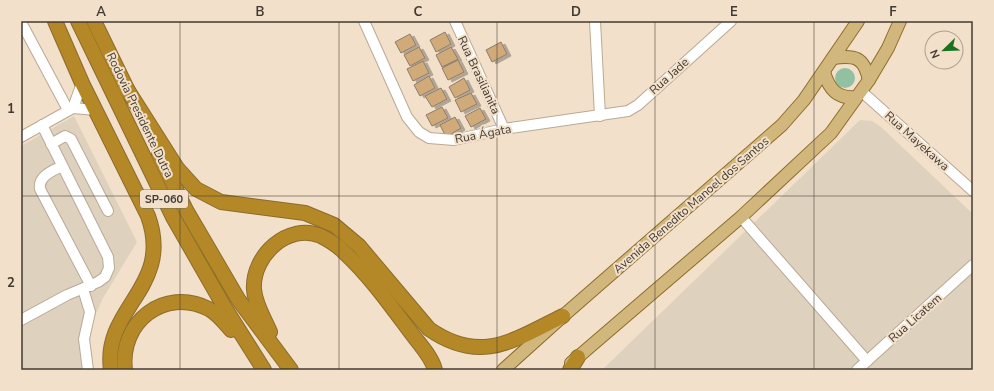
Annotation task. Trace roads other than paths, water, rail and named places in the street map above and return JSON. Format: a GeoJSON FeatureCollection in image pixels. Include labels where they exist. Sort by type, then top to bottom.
{"type":"FeatureCollection","features":[{"type":"Feature","properties":{"kind":"highway"},"geometry":{"type":"LineString","coordinates":[[55,21],[82,83],[148,216],[154,241],[153,260],[147,278],[120,322],[113,338],[110,355],[111,370]]}},
{"type":"Feature","properties":{"kind":"highway","name":"Rodovia Presidente Dutra"},"geometry":{"type":"LineString","coordinates":[[78,21],[173,217],[225,308],[264,370]]}},
{"type":"Feature","properties":{"kind":"highway","name":"Rodovia Presidente Dutra"},"geometry":{"type":"LineString","coordinates":[[94,21],[186,210],[238,300],[287,365]]}},
{"type":"Feature","properties":{"kind":"highway"},"geometry":{"type":"LineString","coordinates":[[125,86],[177,168],[196,189],[221,202],[305,213],[334,225],[359,246],[429,329],[443,339],[461,346],[498,346],[510,342],[563,316]]}},
{"type":"Feature","properties":{"kind":"highway"},"geometry":{"type":"LineString","coordinates":[[287,365],[257,303],[254,288],[256,273],[261,259],[277,242],[291,236],[306,234],[321,236],[344,252],[386,299],[422,347],[435,370]]}},
{"type":"Feature","properties":{"kind":"highway"},"geometry":{"type":"LineString","coordinates":[[125,370],[126,346],[137,323],[157,308],[180,302],[203,307],[216,314],[264,370]]}},
{"type":"Feature","properties":{"kind":"highway"},"geometry":{"type":"LineString","coordinates":[[570,370],[578,357]]}},
{"type":"Feature","properties":{"kind":"main road","name":"Avenida Benedito Manoel dos Santos"},"geometry":{"type":"LineString","coordinates":[[503,370],[563,316],[761,145],[804,100],[858,21]]}},
{"type":"Feature","properties":{"kind":"main road"},"geometry":{"type":"LineString","coordinates":[[563,370],[740,217],[831,133],[869,80],[888,48],[900,21]]}},
{"type":"Feature","properties":{"kind":"main road"},"geometry":{"type":"LineString","coordinates":[[833,58],[848,56],[858,59],[864,65],[869,80]]}},
{"type":"Feature","properties":{"kind":"main road"},"geometry":{"type":"LineString","coordinates":[[824,72],[828,84],[838,95],[845,98],[859,94]]}},
{"type":"Feature","properties":{"kind":"street","name":"Rua Ágata"},"geometry":{"type":"LineString","coordinates":[[364,21],[407,117],[419,132],[429,138],[454,140],[504,129],[600,116]]}},
{"type":"Feature","properties":{"kind":"street","name":"Rua Brasilianita"},"geometry":{"type":"LineString","coordinates":[[455,21],[504,129]]}},
{"type":"Feature","properties":{"kind":"street"},"geometry":{"type":"LineString","coordinates":[[595,21],[600,116]]}},
{"type":"Feature","properties":{"kind":"street","name":"Rua Jade"},"geometry":{"type":"LineString","coordinates":[[600,116],[628,112],[638,105],[731,21]]}},
{"type":"Feature","properties":{"kind":"street"},"geometry":{"type":"LineString","coordinates":[[21,22],[71,109]]}},
{"type":"Feature","properties":{"kind":"street"},"geometry":{"type":"LineString","coordinates":[[71,109],[82,83]]}},
{"type":"Feature","properties":{"kind":"street","name":"Rua Mayekawa"},"geometry":{"type":"LineString","coordinates":[[859,94],[973,191]]}},
{"type":"Feature","properties":{"kind":"street"},"geometry":{"type":"LineString","coordinates":[[21,137],[71,109],[96,110]]}},
{"type":"Feature","properties":{"kind":"street"},"geometry":{"type":"LineString","coordinates":[[21,320],[67,295],[87,288],[105,276],[109,268],[108,257],[42,125]]}},
{"type":"Feature","properties":{"kind":"street"},"geometry":{"type":"LineString","coordinates":[[51,144],[65,136],[71,139],[108,211]]}},
{"type":"Feature","properties":{"kind":"street"},"geometry":{"type":"LineString","coordinates":[[62,166],[45,175],[40,181],[40,190],[87,288],[90,312],[84,339],[88,370]]}},
{"type":"Feature","properties":{"kind":"street"},"geometry":{"type":"LineString","coordinates":[[740,217],[867,361]]}},
{"type":"Feature","properties":{"kind":"street","name":"Rua Licatem"},"geometry":{"type":"LineString","coordinates":[[857,370],[973,265]]}}]}
